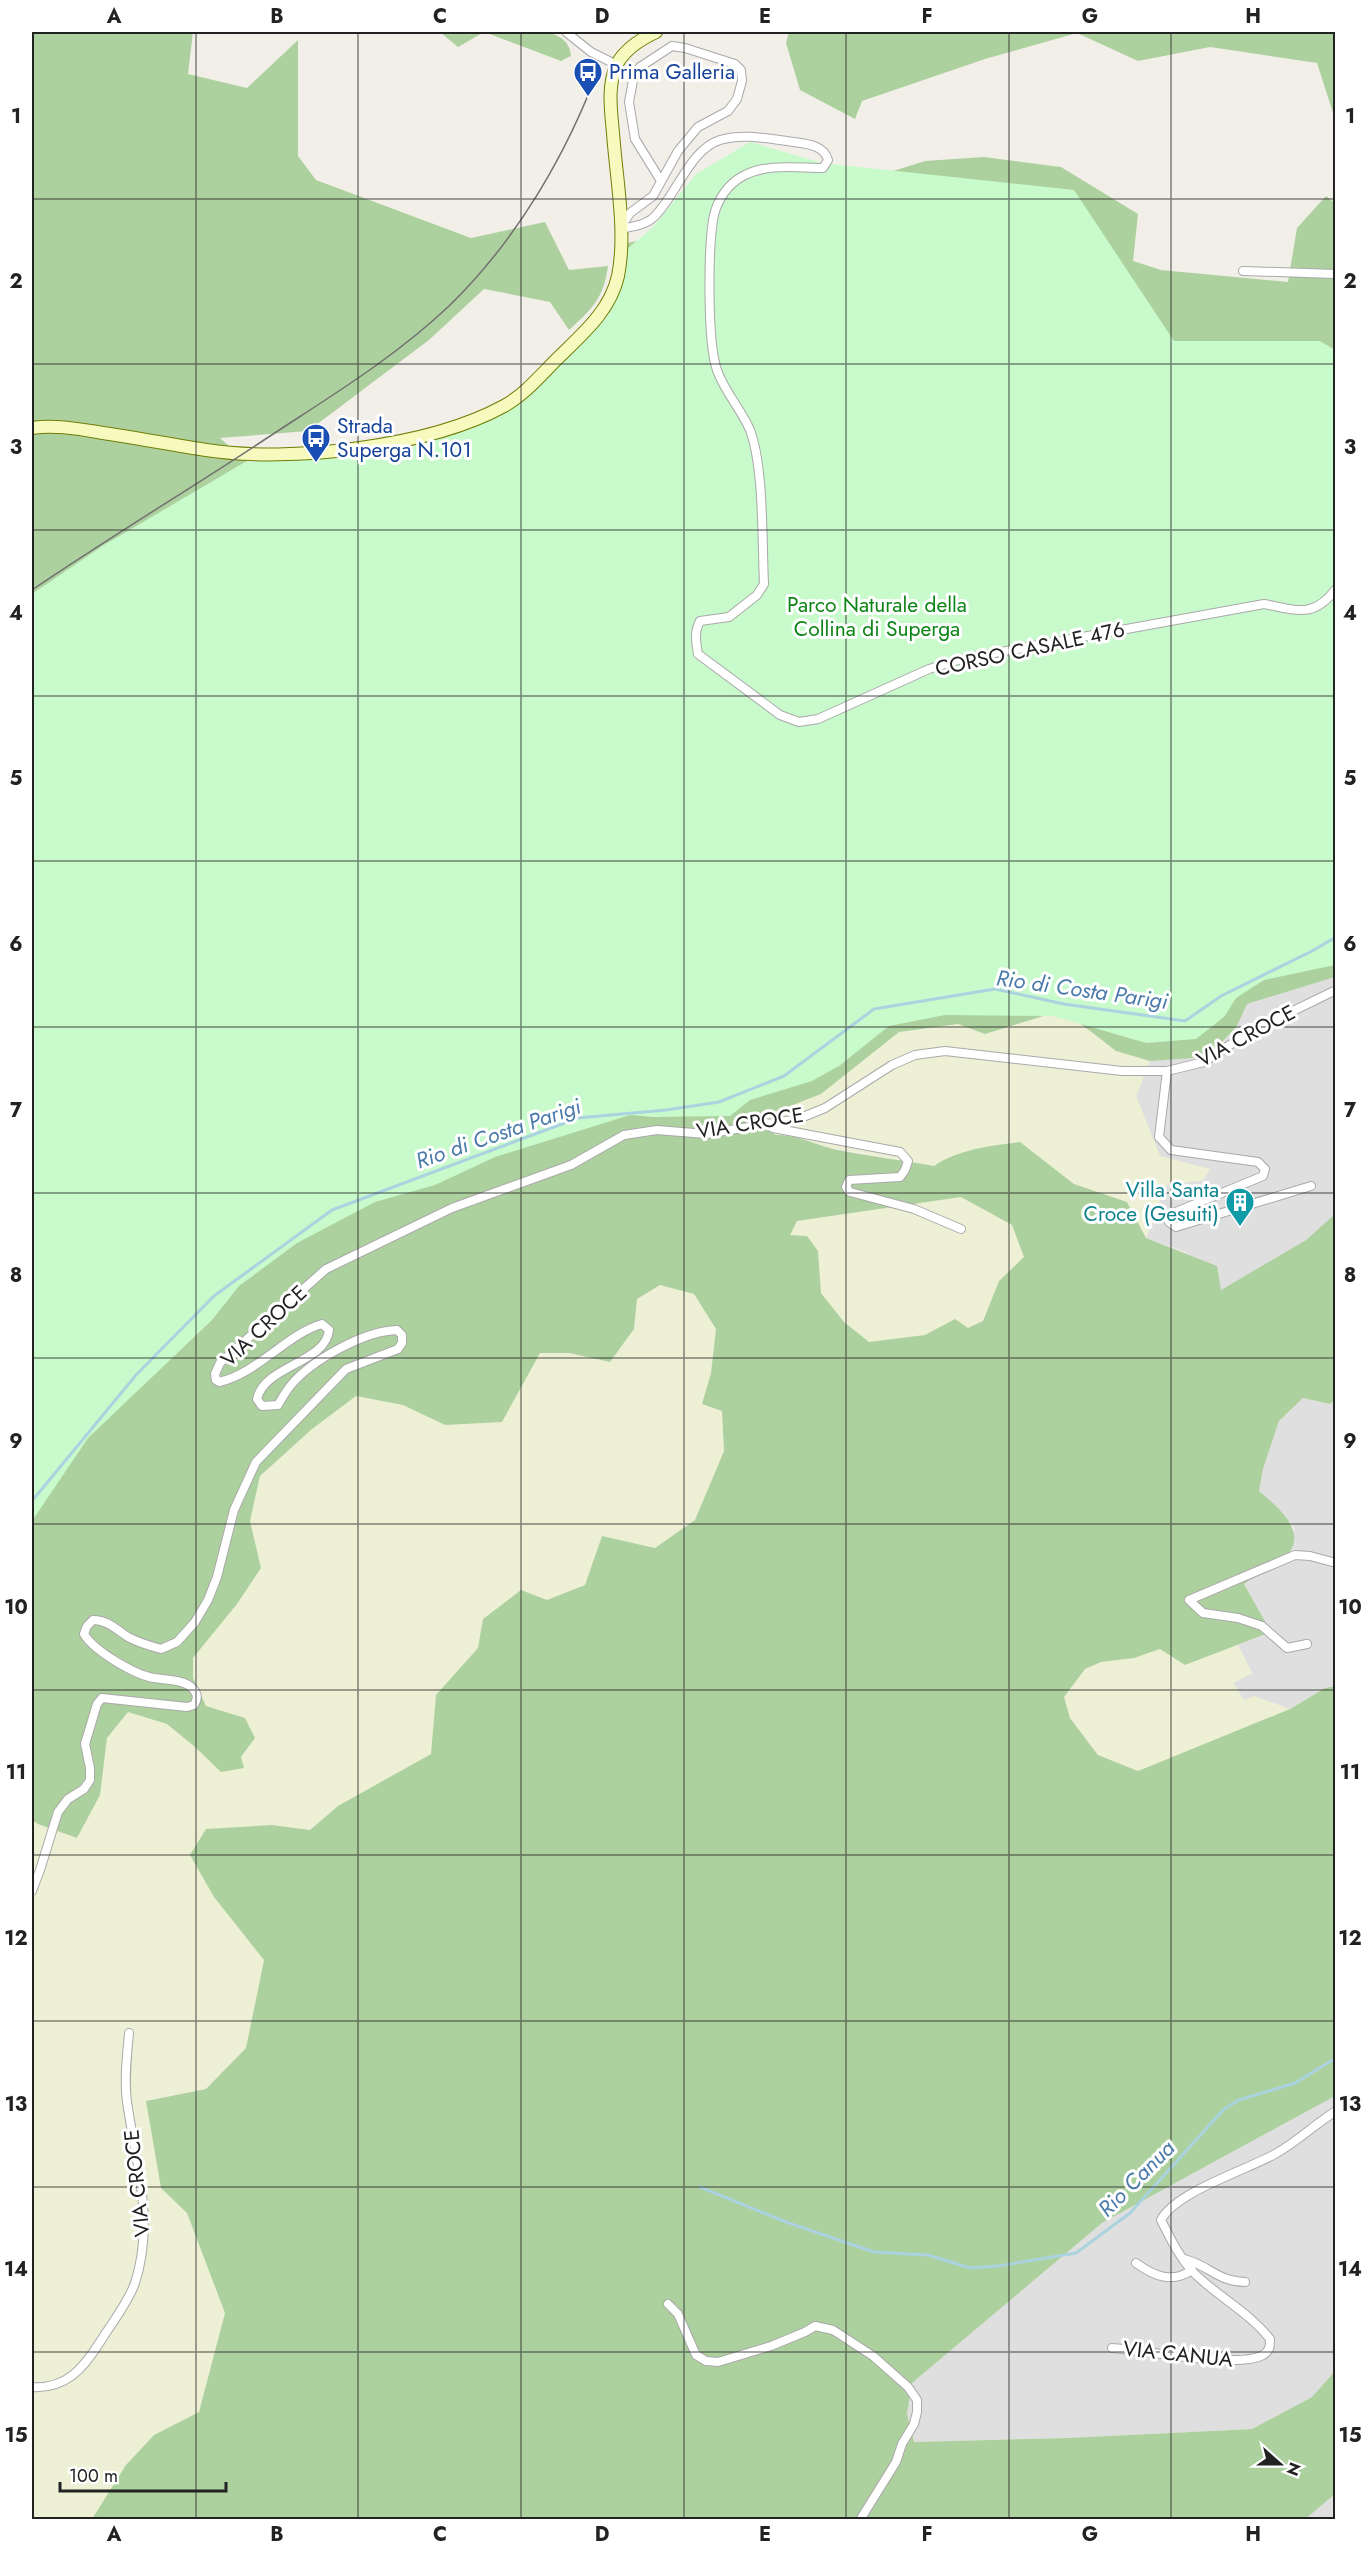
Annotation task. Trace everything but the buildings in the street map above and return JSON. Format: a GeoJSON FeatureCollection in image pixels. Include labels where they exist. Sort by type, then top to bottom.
{"type":"FeatureCollection","features":[{"type":"Feature","properties":{"kind":"street"},"geometry":{"type":"LineString","coordinates":[[566,32],[591,52],[617,64]]}},
{"type":"Feature","properties":{"kind":"street"},"geometry":{"type":"LineString","coordinates":[[32,428],[42,426],[76,428],[260,456],[297,455],[422,436],[482,417],[515,399],[598,317],[615,288],[620,264],[620,229],[611,89],[617,64],[634,45],[656,32]]}},
{"type":"Feature","properties":{"kind":"street"},"geometry":{"type":"LineString","coordinates":[[620,229],[630,213],[653,196],[662,181],[678,151],[698,127],[728,111],[737,99],[742,81],[741,70],[735,64],[672,46],[651,58],[634,75],[629,102],[635,139],[662,181]]}},
{"type":"Feature","properties":{"kind":"street","name":"CORSO CASALE 476"},"geometry":{"type":"LineString","coordinates":[[620,229],[654,218],[704,148],[720,140],[751,136],[809,144],[822,150],[827,156],[828,160],[823,168],[761,168],[742,176],[728,187],[714,216],[710,295],[716,370],[750,430],[755,453],[764,584],[757,595],[729,617],[700,621],[696,630],[696,643],[698,654],[780,715],[799,722],[818,719],[929,669],[985,653],[1264,604],[1314,609],[1325,603],[1335,589]]}},
{"type":"Feature","properties":{"kind":"street"},"geometry":{"type":"LineString","coordinates":[[1243,271],[1335,274]]}},
{"type":"Feature","properties":{"kind":"street","name":"VIA CROCE"},"geometry":{"type":"LineString","coordinates":[[32,1891],[58,1812],[68,1799],[84,1789],[90,1780],[85,1744],[97,1704],[102,1698],[187,1707],[194,1705],[197,1700],[197,1694],[191,1686],[181,1682],[151,1678],[133,1671],[114,1659],[88,1640],[84,1634],[87,1626],[93,1620],[100,1620],[112,1625],[130,1638],[161,1649],[177,1642],[195,1622],[208,1600],[217,1576],[234,1509],[256,1462],[346,1369],[398,1349],[402,1343],[402,1335],[397,1330],[390,1330],[345,1345],[291,1384],[278,1405],[268,1407],[262,1406],[258,1399],[259,1394],[273,1377],[322,1347],[328,1340],[330,1330],[322,1324],[310,1328],[231,1379],[219,1382],[216,1380],[215,1374],[220,1363],[326,1269],[452,1208],[571,1165],[624,1135],[657,1130],[706,1134],[798,1119],[825,1108],[892,1065],[915,1055],[945,1051],[1122,1071],[1167,1071],[1204,1062],[1248,1033],[1335,990]]}},
{"type":"Feature","properties":{"kind":"street"},"geometry":{"type":"LineString","coordinates":[[1167,1071],[1159,1137],[1164,1144],[1171,1150],[1258,1162],[1265,1169],[1263,1176],[1172,1214],[1168,1222],[1176,1227],[1311,1186]]}},
{"type":"Feature","properties":{"kind":"street"},"geometry":{"type":"LineString","coordinates":[[766,1123],[773,1128],[900,1152],[908,1161],[906,1170],[900,1177],[849,1180],[846,1187],[850,1192],[914,1209],[961,1229]]}},
{"type":"Feature","properties":{"kind":"street"},"geometry":{"type":"LineString","coordinates":[[1307,1644],[1287,1648],[1262,1626],[1238,1618],[1203,1613],[1189,1600],[1295,1555],[1310,1556],[1335,1563]]}},
{"type":"Feature","properties":{"kind":"street","name":"VIA CROCE"},"geometry":{"type":"LineString","coordinates":[[32,2387],[52,2386],[80,2371],[134,2286],[145,2221],[138,2153],[126,2100],[129,2033]]}},
{"type":"Feature","properties":{"kind":"street","name":"VIA CANUA"},"geometry":{"type":"LineString","coordinates":[[1112,2348],[1245,2361],[1264,2355],[1270,2348],[1270,2339],[1258,2323],[1218,2294],[1192,2270],[1161,2220],[1166,2211],[1195,2192],[1274,2155],[1335,2111]]}},
{"type":"Feature","properties":{"kind":"street"},"geometry":{"type":"LineString","coordinates":[[1184,2259],[1194,2262],[1218,2277],[1245,2282]]}},
{"type":"Feature","properties":{"kind":"street"},"geometry":{"type":"LineString","coordinates":[[1136,2263],[1158,2276],[1169,2278],[1178,2278],[1192,2270]]}},
{"type":"Feature","properties":{"kind":"street"},"geometry":{"type":"LineString","coordinates":[[668,2304],[678,2314],[696,2355],[706,2361],[718,2362],[771,2346],[814,2326],[833,2330],[859,2346],[908,2387],[917,2400],[914,2424],[902,2444],[896,2462],[860,2520]]}},
{"type":"Feature","properties":{"kind":"shaded area"},"geometry":{"type":"Polygon","coordinates":[[[1335,977],[1335,1214],[1306,1240],[1221,1291],[1187,1253],[1146,1238],[1166,1185],[1203,1180],[1210,1170],[1160,1157],[1136,1096],[1150,1061],[1208,1056],[1237,1026],[1247,1004],[1335,977]]]}},
{"type":"Feature","properties":{"kind":"shaded area"},"geometry":{"type":"Polygon","coordinates":[[[1303,1398],[1330,1404],[1335,1400],[1335,1686],[1325,1688],[1290,1709],[1254,1697],[1244,1701],[1233,1683],[1252,1673],[1238,1645],[1271,1632],[1244,1584],[1295,1529],[1259,1491],[1263,1469],[1279,1421],[1303,1398]]]}},
{"type":"Feature","properties":{"kind":"shaded area"},"geometry":{"type":"Polygon","coordinates":[[[1335,2096],[1335,2371],[1312,2397],[1252,2429],[1068,2438],[914,2442],[907,2414],[912,2383],[1102,2223],[1335,2096]]]}},
{"type":"Feature","properties":{"kind":"shaded area"},"geometry":{"type":"Polygon","coordinates":[[[1335,2494],[1335,2519],[1304,2519],[1335,2494]]]}},
{"type":"Feature","properties":{"kind":"green space"},"geometry":{"type":"Polygon","coordinates":[[[536,30],[549,33],[560,37],[568,45],[571,56],[561,61],[484,32],[536,30]]]}},
{"type":"Feature","properties":{"kind":"green space"},"geometry":{"type":"Polygon","coordinates":[[[32,32],[193,32],[188,74],[247,88],[298,40],[298,156],[316,180],[471,238],[545,222],[569,270],[608,266],[603,287],[596,302],[569,330],[550,302],[484,289],[429,340],[308,431],[220,438],[255,469],[292,515],[507,418],[615,322],[627,269],[627,243],[652,238],[1335,692],[1335,977],[1247,1004],[1237,1026],[1208,1057],[1150,1061],[1116,1051],[1063,1010],[985,1034],[958,1024],[899,1032],[821,1094],[762,1117],[775,1135],[798,1138],[833,1149],[934,1166],[964,1152],[1020,1142],[1074,1184],[1127,1202],[1146,1238],[1217,1266],[1221,1290],[1306,1240],[1335,1214],[1335,1400],[1330,1404],[1303,1398],[1279,1421],[1263,1469],[1259,1491],[1286,1517],[1294,1533],[1294,1541],[1283,1563],[1244,1584],[1271,1632],[1185,1665],[1160,1649],[1134,1658],[1101,1662],[1085,1669],[1064,1697],[1070,1718],[1098,1755],[1138,1771],[1290,1709],[1325,1688],[1335,1686],[1335,2096],[1102,2223],[912,2383],[907,2414],[914,2442],[1068,2438],[1252,2429],[1312,2397],[1335,2371],[1335,2494],[1304,2520],[92,2519],[126,2465],[154,2435],[199,2412],[225,2313],[187,2213],[161,2188],[146,2101],[206,2089],[246,2048],[264,1960],[214,1897],[190,1855],[206,1829],[272,1825],[310,1830],[338,1806],[431,1754],[436,1695],[478,1648],[483,1619],[521,1590],[547,1600],[585,1585],[602,1536],[655,1548],[695,1520],[724,1451],[722,1411],[702,1404],[711,1373],[716,1329],[694,1294],[660,1285],[637,1299],[634,1329],[610,1362],[569,1353],[540,1353],[502,1422],[445,1425],[403,1405],[356,1396],[312,1429],[260,1476],[250,1521],[261,1568],[237,1604],[193,1658],[193,1678],[206,1706],[245,1718],[255,1738],[241,1757],[244,1768],[221,1772],[167,1724],[128,1712],[107,1738],[100,1795],[77,1838],[32,1820],[32,32]],[[961,1197],[797,1221],[790,1235],[807,1236],[818,1251],[821,1293],[844,1322],[869,1342],[925,1335],[955,1319],[968,1328],[983,1321],[999,1281],[1024,1257],[1012,1225],[961,1197]]]}},
{"type":"Feature","properties":{"kind":"green space"},"geometry":{"type":"Polygon","coordinates":[[[440,32],[484,32],[458,47],[440,32]]]}},
{"type":"Feature","properties":{"kind":"green space"},"geometry":{"type":"Polygon","coordinates":[[[789,32],[1335,32],[1335,119],[1317,63],[1210,47],[1138,61],[1077,33],[985,59],[862,101],[855,119],[800,90],[786,43],[789,32]]]}},
{"type":"Feature","properties":{"kind":"green space","name":"Parco Naturale della Collina di Superga"},"geometry":{"type":"Polygon","coordinates":[[[750,142],[822,163],[1074,190],[1174,341],[1320,341],[1335,350],[1335,965],[1264,980],[1236,998],[1224,1017],[1196,1039],[1146,1043],[1053,1016],[945,1015],[889,1026],[839,1066],[812,1081],[750,1100],[730,1116],[630,1115],[495,1157],[435,1185],[375,1202],[297,1243],[239,1286],[212,1320],[88,1438],[32,1521],[32,594],[104,545],[245,462],[398,452],[476,423],[513,404],[607,317],[627,249],[653,227],[696,174],[750,142]]]}},
{"type":"Feature","properties":{"kind":"green space"},"geometry":{"type":"Polygon","coordinates":[[[984,157],[1061,167],[1138,214],[1133,261],[1161,270],[1288,282],[1297,228],[1326,196],[1336,204],[1335,408],[1310,415],[852,184],[925,161],[984,157]]]}},
{"type":"Feature","properties":{"kind":"green space"},"geometry":{"type":"Polygon","coordinates":[[[1063,1010],[1116,1051],[1150,1061],[1136,1096],[1160,1156],[1210,1169],[1203,1180],[1166,1185],[1146,1238],[1127,1202],[1074,1184],[1020,1143],[950,1156],[934,1166],[836,1149],[815,1144],[795,1135],[775,1135],[762,1117],[821,1094],[899,1032],[958,1024],[986,1034],[1063,1010]]]}},
{"type":"Feature","properties":{"kind":"green space"},"geometry":{"type":"Polygon","coordinates":[[[961,1197],[1012,1225],[1024,1257],[999,1281],[983,1320],[968,1328],[955,1319],[926,1335],[869,1342],[844,1322],[820,1293],[818,1251],[790,1235],[797,1221],[961,1197]]]}},
{"type":"Feature","properties":{"kind":"green space"},"geometry":{"type":"Polygon","coordinates":[[[660,1285],[694,1294],[716,1329],[711,1373],[702,1404],[722,1411],[724,1451],[695,1520],[655,1548],[602,1536],[585,1585],[547,1600],[521,1590],[484,1619],[478,1648],[436,1695],[432,1754],[338,1806],[310,1830],[272,1825],[207,1829],[214,1897],[264,1960],[246,2048],[206,2089],[147,2100],[161,2187],[187,2213],[225,2313],[199,2412],[154,2435],[126,2465],[92,2519],[32,2519],[32,1820],[38,1824],[100,1795],[107,1738],[128,1712],[167,1724],[221,1771],[241,1758],[255,1738],[244,1718],[206,1706],[193,1678],[192,1658],[237,1604],[261,1568],[250,1521],[260,1476],[312,1429],[356,1396],[403,1405],[445,1425],[540,1353],[569,1353],[610,1362],[634,1329],[637,1299],[660,1285]]]}},
{"type":"Feature","properties":{"kind":"green space"},"geometry":{"type":"Polygon","coordinates":[[[1238,1645],[1252,1673],[1233,1683],[1244,1700],[1254,1696],[1290,1709],[1138,1771],[1098,1755],[1070,1717],[1064,1697],[1085,1669],[1101,1662],[1134,1658],[1160,1649],[1185,1665],[1238,1645]]]}},
{"type":"Feature","properties":{"kind":"waterway","name":"Rio di Costa Parigi"},"geometry":{"type":"LineString","coordinates":[[32,1501],[136,1375],[214,1296],[332,1210],[578,1118],[666,1110],[719,1102],[784,1076],[874,1009],[995,989],[1064,1004],[1185,1021],[1221,996],[1336,937]]}},
{"type":"Feature","properties":{"kind":"waterway","name":"Rio Canua"},"geometry":{"type":"LineString","coordinates":[[700,2187],[786,2222],[874,2252],[928,2255],[970,2268],[998,2266],[1076,2253],[1130,2213],[1224,2109],[1239,2100],[1295,2083],[1336,2058]]}},
{"type":"Feature","properties":{"kind":"tram line"},"geometry":{"type":"LineString","coordinates":[[32,590],[358,378],[405,344],[449,306],[497,253],[538,194],[572,131],[600,65]]}},
{"type":"Feature","properties":{"kind":"place","name":"Prima Galleria"},"geometry":{"type":"Point","coordinates":[588,98]}},
{"type":"Feature","properties":{"kind":"place","name":"Strada Superga N.101"},"geometry":{"type":"Point","coordinates":[316,464]}},
{"type":"Feature","properties":{"kind":"place","name":"Villa Santa Croce (Gesuiti)"},"geometry":{"type":"Point","coordinates":[1240,1228]}}]}
